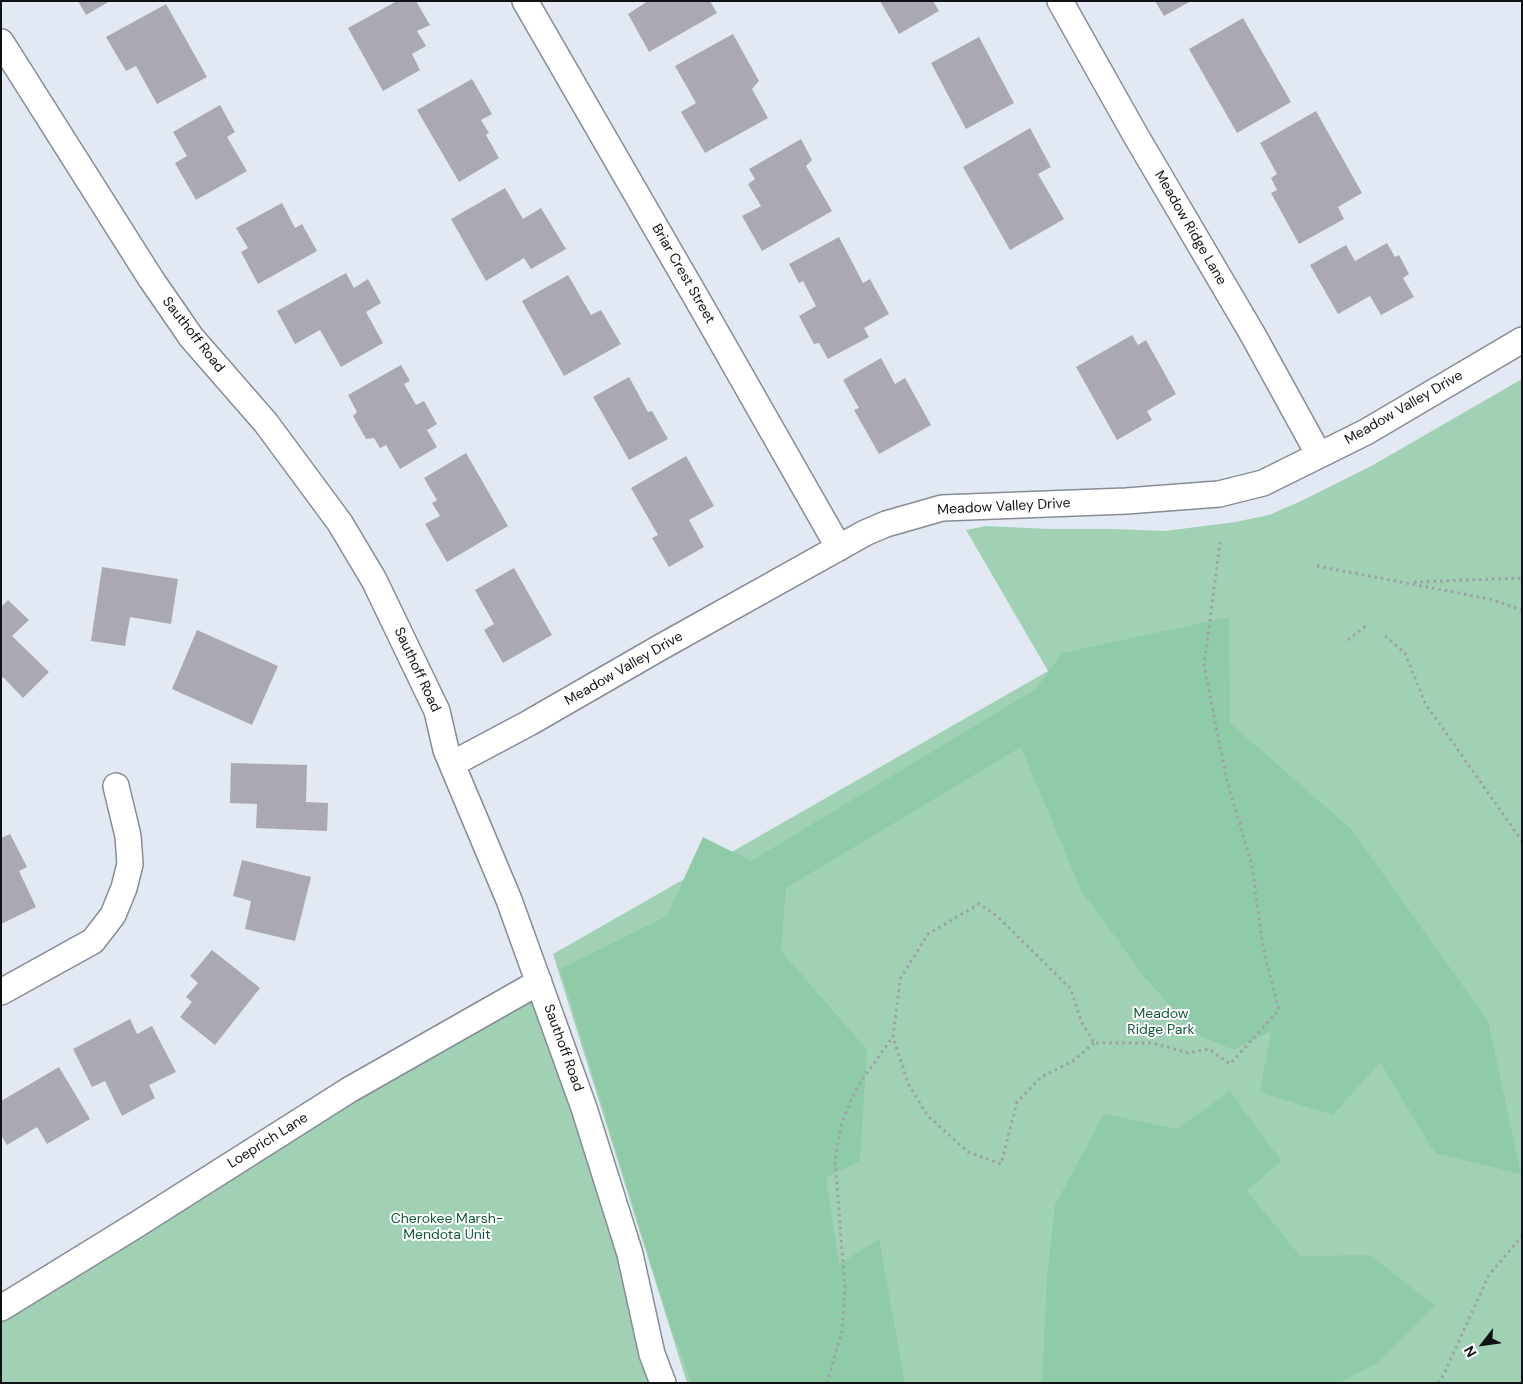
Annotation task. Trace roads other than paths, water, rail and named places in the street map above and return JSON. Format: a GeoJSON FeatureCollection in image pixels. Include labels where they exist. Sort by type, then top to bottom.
{"type":"FeatureCollection","features":[{"type":"Feature","properties":{"kind":"street","name":"Briar Crest Street"},"geometry":{"type":"LineString","coordinates":[[525,1],[839,548]]}},
{"type":"Feature","properties":{"kind":"street","name":"Meadow Ridge Lane"},"geometry":{"type":"LineString","coordinates":[[1060,1],[1136,136],[1253,335],[1319,455]]}},
{"type":"Feature","properties":{"kind":"street","name":"Sauthoff Road"},"geometry":{"type":"LineString","coordinates":[[1,42],[151,279],[187,331],[266,423],[340,523],[374,580],[437,711],[446,750],[509,900],[539,982],[587,1117],[630,1254],[652,1354],[664,1383]]}},
{"type":"Feature","properties":{"kind":"street","name":"Meadow Valley Drive"},"geometry":{"type":"LineString","coordinates":[[452,764],[529,724],[865,533],[886,524],[942,508],[1219,494],[1263,483],[1366,432],[1522,340]]}},
{"type":"Feature","properties":{"kind":"street"},"geometry":{"type":"LineString","coordinates":[[1,992],[92,941],[113,915],[124,888],[130,864],[128,836],[116,786]]}},
{"type":"Feature","properties":{"kind":"street","name":"Loeprich Lane"},"geometry":{"type":"LineString","coordinates":[[1,1308],[349,1090],[539,982]]}},
{"type":"Feature","properties":{"kind":"park label","name":"Meadow Ridge Park"},"geometry":{"type":"Point","coordinates":[1161,1022]}},
{"type":"Feature","properties":{"kind":"park label","name":"Cherokee Marsh- Mendota Unit"},"geometry":{"type":"Point","coordinates":[447,1228]}}]}
